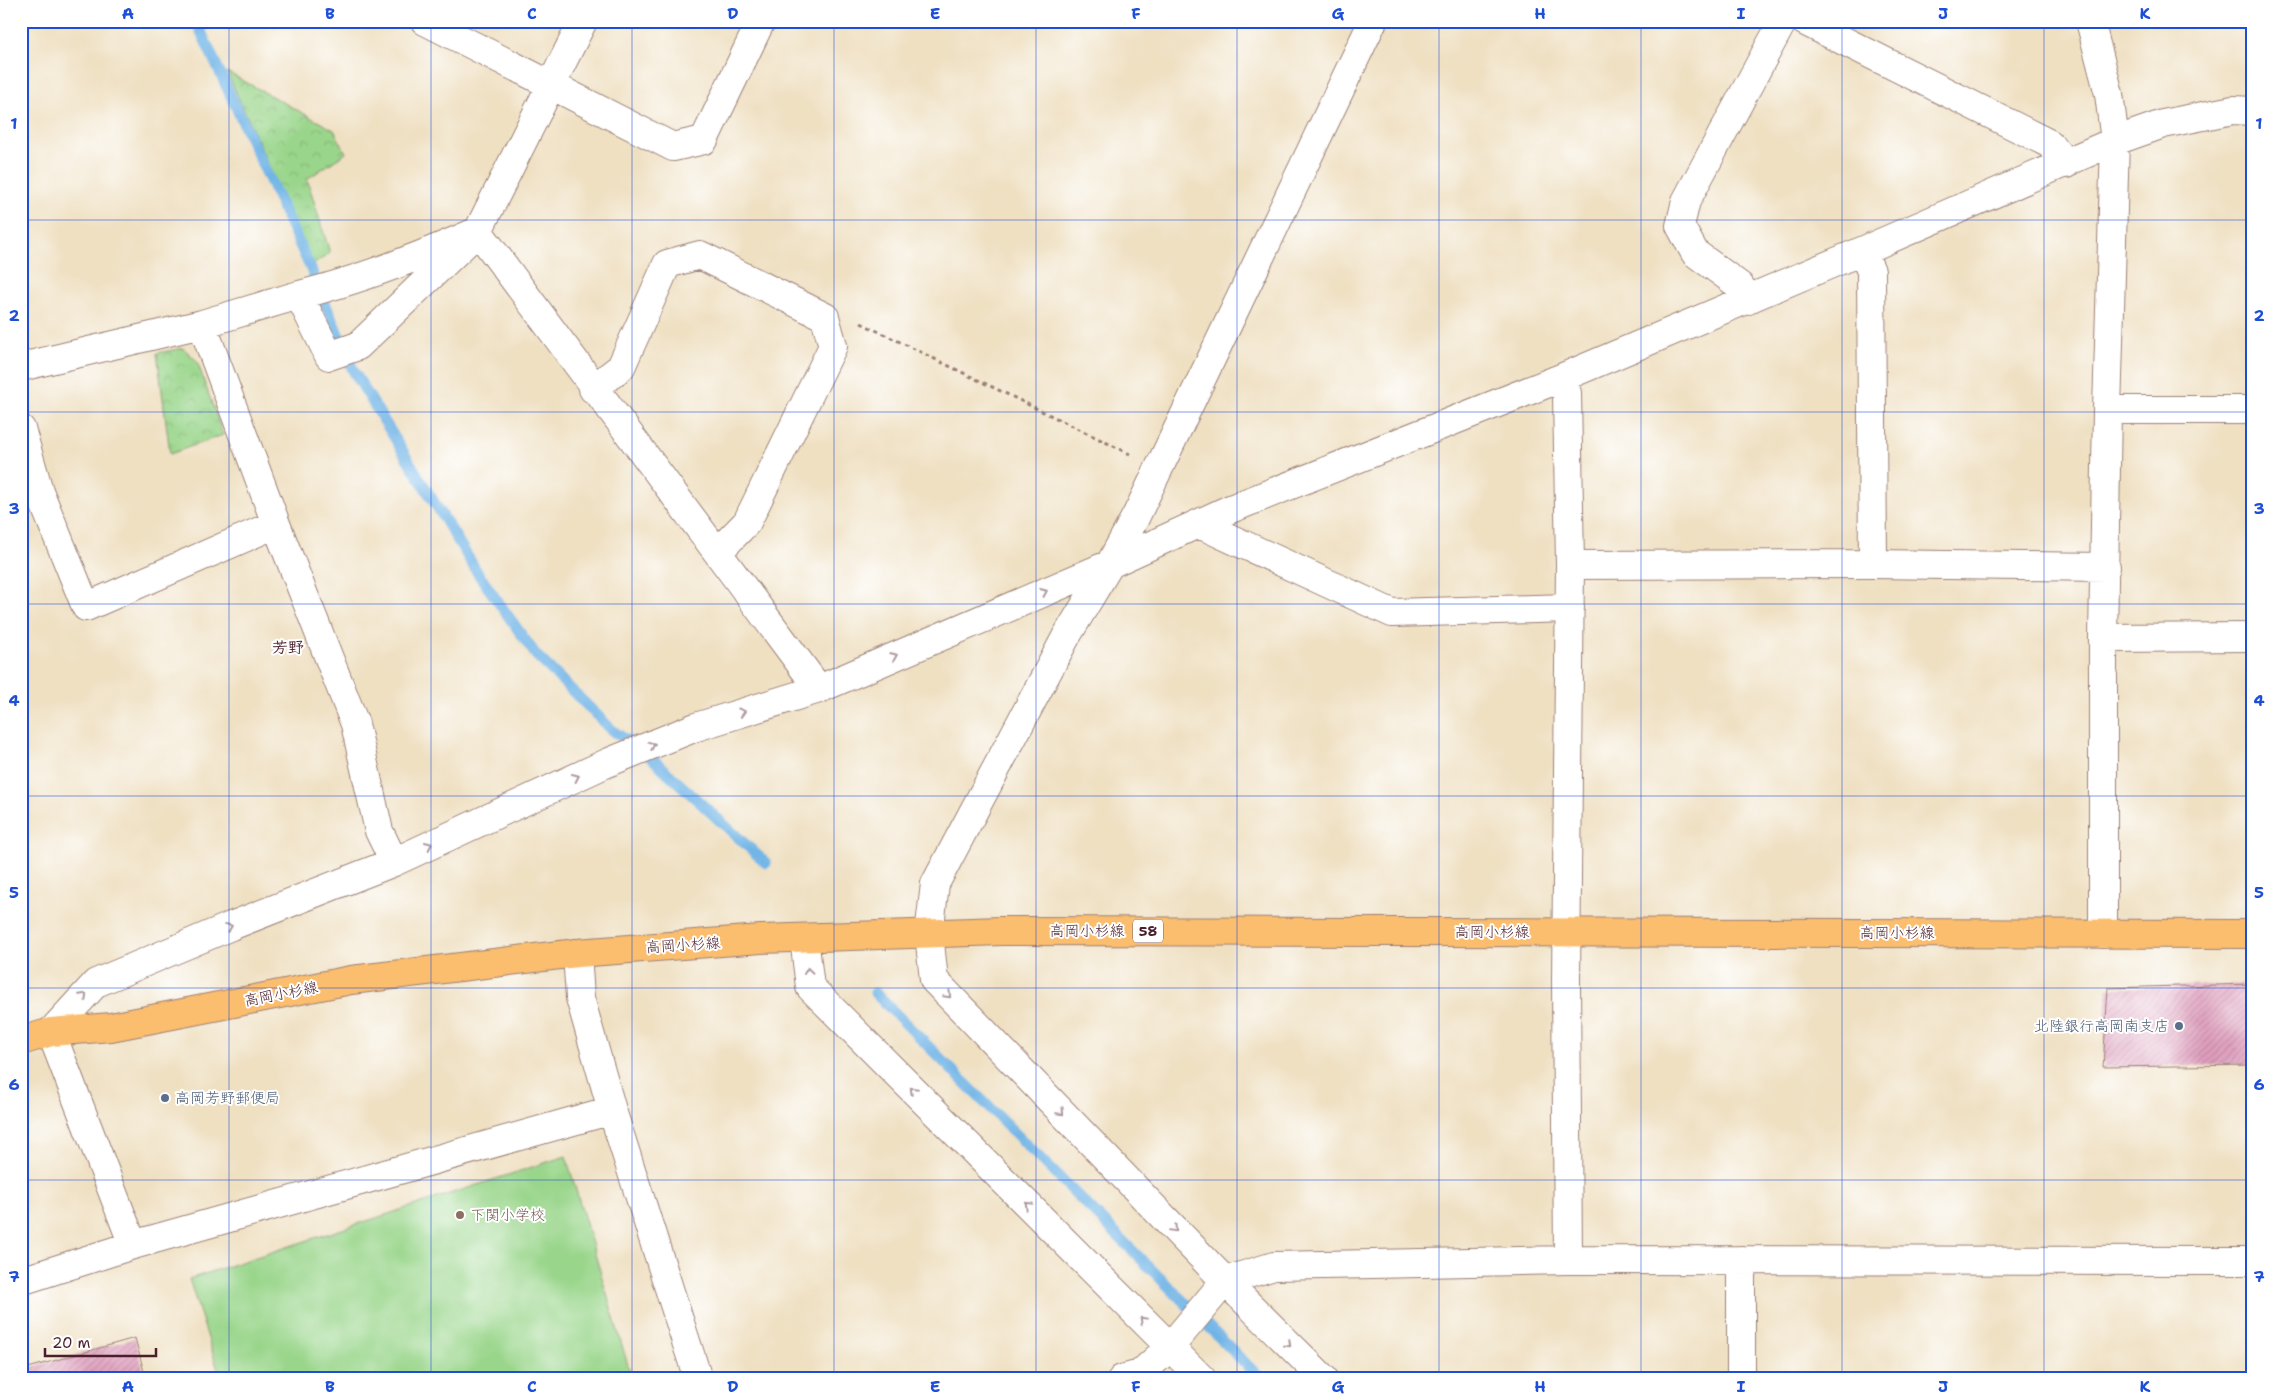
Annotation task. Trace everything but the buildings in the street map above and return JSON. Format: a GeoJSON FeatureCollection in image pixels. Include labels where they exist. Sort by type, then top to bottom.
{"type":"FeatureCollection","features":[{"type":"Feature","properties":{"kind":"main road","name":"高岡小杉線"},"geometry":{"type":"LineString","coordinates":[[21,1041],[50,1032],[111,1027],[351,980],[577,953],[761,939],[1002,931],[2252,934]]}},
{"type":"Feature","properties":{"kind":"street"},"geometry":{"type":"LineString","coordinates":[[425,21],[673,147],[704,140],[761,21]]}},
{"type":"Feature","properties":{"kind":"street"},"geometry":{"type":"LineString","coordinates":[[303,294],[329,356],[346,350],[478,232],[583,21]]}},
{"type":"Feature","properties":{"kind":"street"},"geometry":{"type":"LineString","coordinates":[[1324,1379],[1225,1282],[934,980],[929,934],[935,884],[1066,637],[1110,564],[1159,468],[1373,21]]}},
{"type":"Feature","properties":{"kind":"street"},"geometry":{"type":"LineString","coordinates":[[1748,300],[1740,286],[1695,253],[1680,226],[1686,200],[1783,21]]}},
{"type":"Feature","properties":{"kind":"street"},"geometry":{"type":"LineString","coordinates":[[1804,21],[2050,144],[2066,164]]}},
{"type":"Feature","properties":{"kind":"street"},"geometry":{"type":"LineString","coordinates":[[2090,21],[2109,94],[2115,141],[2107,410],[2106,567],[2103,638],[2103,934]]}},
{"type":"Feature","properties":{"kind":"street"},"geometry":{"type":"LineString","coordinates":[[133,1245],[50,1032],[96,983],[230,926],[394,862],[607,763],[696,727],[818,689],[1199,524],[1561,378],[1748,300],[2066,164],[2115,141],[2163,124],[2233,110],[2252,110]]}},
{"type":"Feature","properties":{"kind":"street"},"geometry":{"type":"LineString","coordinates":[[21,367],[202,324],[303,294],[337,286],[411,261],[478,232]]}},
{"type":"Feature","properties":{"kind":"street"},"geometry":{"type":"LineString","coordinates":[[478,232],[593,389],[718,552],[818,689]]}},
{"type":"Feature","properties":{"kind":"street"},"geometry":{"type":"LineString","coordinates":[[1862,251],[1871,271],[1873,564]]}},
{"type":"Feature","properties":{"kind":"street"},"geometry":{"type":"LineString","coordinates":[[593,389],[621,367],[668,264],[700,255],[825,317],[833,346],[747,522],[718,552]]}},
{"type":"Feature","properties":{"kind":"street"},"geometry":{"type":"LineString","coordinates":[[202,324],[276,524],[355,724],[380,831],[394,862]]}},
{"type":"Feature","properties":{"kind":"street"},"geometry":{"type":"LineString","coordinates":[[1561,378],[1567,393],[1570,565],[1568,1260]]}},
{"type":"Feature","properties":{"kind":"street"},"geometry":{"type":"LineString","coordinates":[[2107,410],[2252,410]]}},
{"type":"Feature","properties":{"kind":"street"},"geometry":{"type":"LineString","coordinates":[[21,429],[39,491],[86,607],[276,524]]}},
{"type":"Feature","properties":{"kind":"street"},"geometry":{"type":"LineString","coordinates":[[1199,524],[1392,613],[1570,608]]}},
{"type":"Feature","properties":{"kind":"street"},"geometry":{"type":"LineString","coordinates":[[1570,565],[1873,564],[2106,567]]}},
{"type":"Feature","properties":{"kind":"street"},"geometry":{"type":"LineString","coordinates":[[2103,638],[2252,637]]}},
{"type":"Feature","properties":{"kind":"street"},"geometry":{"type":"LineString","coordinates":[[804,938],[810,987],[1202,1379]]}},
{"type":"Feature","properties":{"kind":"street"},"geometry":{"type":"LineString","coordinates":[[577,953],[580,998],[612,1110],[698,1379]]}},
{"type":"Feature","properties":{"kind":"street"},"geometry":{"type":"LineString","coordinates":[[21,1281],[133,1245],[612,1110]]}},
{"type":"Feature","properties":{"kind":"street"},"geometry":{"type":"LineString","coordinates":[[1122,1379],[1140,1374],[1170,1347],[1225,1282],[1274,1266],[1568,1260],[2252,1260]]}},
{"type":"Feature","properties":{"kind":"street"},"geometry":{"type":"LineString","coordinates":[[1741,1260],[1741,1379]]}},
{"type":"Feature","properties":{"kind":"path"},"geometry":{"type":"LineString","coordinates":[[829,330],[862,323],[1159,468]]}},
{"type":"Feature","properties":{"kind":"green space"},"geometry":{"type":"Polygon","coordinates":[[[227,72],[334,130],[346,153],[307,179],[330,253],[313,265],[227,72]]]}},
{"type":"Feature","properties":{"kind":"green space"},"geometry":{"type":"Polygon","coordinates":[[[183,348],[197,361],[223,435],[170,454],[157,353],[183,348]]]}},
{"type":"Feature","properties":{"kind":"green space","name":"下関小学校"},"geometry":{"type":"Polygon","coordinates":[[[566,1156],[632,1379],[221,1379],[189,1279],[566,1156]]]}},
{"type":"Feature","properties":{"kind":"waterway"},"geometry":{"type":"LineString","coordinates":[[196,21],[310,267],[354,372],[479,575],[536,655],[613,731],[646,753],[766,863]]}},
{"type":"Feature","properties":{"kind":"waterway"},"geometry":{"type":"LineString","coordinates":[[875,993],[1261,1379]]}},
{"type":"Feature","properties":{"kind":"place","name":"北陸銀行高岡南支店"},"geometry":{"type":"Point","coordinates":[2179,1026]}},
{"type":"Feature","properties":{"kind":"place","name":"高岡芳野郵便局"},"geometry":{"type":"Point","coordinates":[165,1098]}},
{"type":"Feature","properties":{"kind":"place","name":"下関小学校"},"geometry":{"type":"Point","coordinates":[460,1215]}},
{"type":"Feature","properties":{"kind":"district","name":"芳野"},"geometry":{"type":"Point","coordinates":[288,647]}}]}
